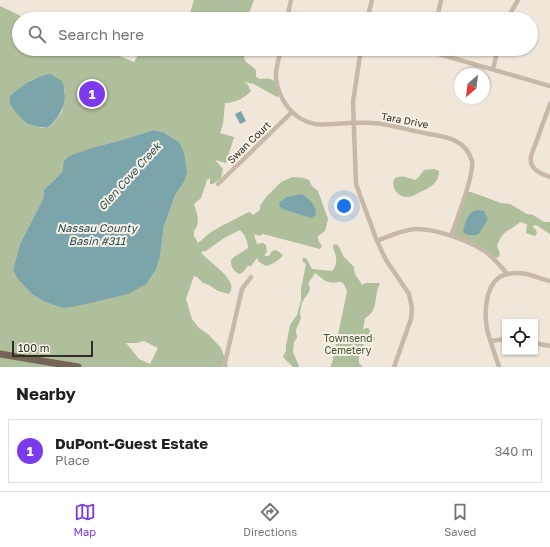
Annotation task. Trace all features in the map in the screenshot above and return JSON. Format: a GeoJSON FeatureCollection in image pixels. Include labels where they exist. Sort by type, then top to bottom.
{"type":"FeatureCollection","features":[{"type":"Feature","properties":{"kind":"main road"},"geometry":{"type":"LineString","coordinates":[[0,354],[78,367]]}},
{"type":"Feature","properties":{"kind":"street"},"geometry":{"type":"LineString","coordinates":[[288,12],[290,0]]}},
{"type":"Feature","properties":{"kind":"street"},"geometry":{"type":"LineString","coordinates":[[369,12],[372,0]]}},
{"type":"Feature","properties":{"kind":"street"},"geometry":{"type":"LineString","coordinates":[[438,12],[441,0]]}},
{"type":"Feature","properties":{"kind":"street"},"geometry":{"type":"LineString","coordinates":[[511,12],[518,0]]}},
{"type":"Feature","properties":{"kind":"street","name":"Tara Drive"},"geometry":{"type":"LineString","coordinates":[[279,56],[276,78],[281,95],[292,112],[304,121],[316,124],[385,124],[410,131],[456,140],[468,151],[472,161],[472,173],[451,236]]}},
{"type":"Feature","properties":{"kind":"street"},"geometry":{"type":"LineString","coordinates":[[361,56],[353,102],[356,184],[377,241],[386,260],[407,289],[412,308],[411,319],[394,367]]}},
{"type":"Feature","properties":{"kind":"street"},"geometry":{"type":"LineString","coordinates":[[449,56],[550,86]]}},
{"type":"Feature","properties":{"kind":"street"},"geometry":{"type":"LineString","coordinates":[[493,70],[496,56]]}},
{"type":"Feature","properties":{"kind":"street"},"geometry":{"type":"LineString","coordinates":[[550,104],[530,162],[536,171],[550,177]]}},
{"type":"Feature","properties":{"kind":"street","name":"Swan Court"},"geometry":{"type":"LineString","coordinates":[[218,184],[292,112]]}},
{"type":"Feature","properties":{"kind":"street"},"geometry":{"type":"LineString","coordinates":[[377,241],[399,232],[416,229],[430,230],[451,236],[482,250],[498,263],[507,274]]}},
{"type":"Feature","properties":{"kind":"street"},"geometry":{"type":"LineString","coordinates":[[499,367],[487,323],[489,294],[493,284],[499,278],[507,274],[518,273],[550,281]]}},
{"type":"Feature","properties":{"kind":"street"},"geometry":{"type":"LineString","coordinates":[[224,367],[242,289],[251,277]]}},
{"type":"Feature","properties":{"kind":"street"},"geometry":{"type":"LineString","coordinates":[[491,342],[502,340]]}},
{"type":"Feature","properties":{"kind":"street"},"geometry":{"type":"LineString","coordinates":[[538,344],[550,346]]}},
{"type":"Feature","properties":{"kind":"green space"},"geometry":{"type":"Polygon","coordinates":[[[194,0],[254,0],[250,12],[190,12],[194,0]]]}},
{"type":"Feature","properties":{"kind":"green space"},"geometry":{"type":"Polygon","coordinates":[[[0,6],[12,12],[12,56],[120,56],[134,62],[137,56],[244,56],[246,62],[256,70],[256,77],[260,79],[272,80],[276,84],[279,96],[277,97],[254,84],[244,82],[248,85],[251,91],[240,100],[225,103],[223,124],[220,133],[234,137],[226,163],[215,160],[223,169],[221,178],[213,184],[210,184],[210,178],[207,180],[201,198],[194,204],[198,222],[194,231],[194,236],[198,243],[211,232],[247,213],[250,212],[253,215],[260,210],[260,206],[266,197],[281,182],[293,177],[309,180],[312,186],[318,191],[328,219],[325,231],[318,236],[318,240],[322,246],[320,249],[263,234],[259,236],[254,234],[257,244],[263,243],[266,245],[267,252],[264,255],[269,256],[272,251],[276,250],[283,255],[276,262],[266,266],[259,262],[257,258],[251,266],[248,266],[242,273],[239,274],[235,272],[231,265],[231,260],[248,248],[246,239],[240,230],[224,238],[206,251],[201,252],[227,277],[231,283],[231,289],[229,294],[218,291],[194,276],[186,299],[192,319],[199,328],[209,335],[221,348],[228,367],[0,367],[0,6]],[[45,75],[29,81],[30,124],[42,128],[51,126],[62,112],[65,90],[45,75]],[[154,130],[98,146],[63,165],[62,172],[44,190],[43,199],[20,244],[13,270],[33,295],[45,302],[63,308],[160,256],[164,226],[175,195],[184,182],[179,142],[163,132],[154,130]],[[144,341],[137,343],[126,343],[139,359],[150,364],[158,348],[144,341]]]}},
{"type":"Feature","properties":{"kind":"green space"},"geometry":{"type":"Polygon","coordinates":[[[434,169],[439,171],[439,175],[436,182],[427,189],[412,196],[404,197],[398,194],[394,189],[394,179],[404,177],[415,180],[424,170],[434,169]]]}},
{"type":"Feature","properties":{"kind":"green space"},"geometry":{"type":"Polygon","coordinates":[[[465,192],[471,192],[501,203],[510,204],[544,222],[550,222],[550,234],[536,225],[532,226],[537,233],[535,236],[526,233],[527,224],[520,222],[502,236],[497,246],[500,254],[498,258],[451,236],[465,192]]]}},
{"type":"Feature","properties":{"kind":"green space","name":"Townsend Cemetery"},"geometry":{"type":"Polygon","coordinates":[[[334,244],[338,245],[344,257],[354,267],[355,274],[362,285],[365,283],[380,283],[373,310],[369,316],[365,318],[363,330],[368,328],[375,339],[373,342],[365,343],[362,348],[359,363],[363,367],[330,367],[347,292],[341,282],[332,283],[323,280],[315,273],[308,284],[310,287],[309,292],[302,302],[300,313],[301,318],[296,330],[297,338],[294,342],[293,352],[299,366],[293,367],[283,357],[286,351],[290,325],[297,315],[301,300],[301,289],[306,264],[302,261],[303,258],[306,258],[312,269],[332,271],[336,265],[336,256],[333,247],[334,244]]]}},
{"type":"Feature","properties":{"kind":"water"},"geometry":{"type":"Polygon","coordinates":[[[50,74],[62,81],[65,96],[63,106],[52,125],[42,127],[29,124],[20,117],[10,104],[10,96],[28,82],[50,74]]]}},
{"type":"Feature","properties":{"kind":"water"},"geometry":{"type":"Polygon","coordinates":[[[241,111],[246,121],[240,124],[235,114],[241,111]]]}},
{"type":"Feature","properties":{"kind":"water","name":"Nassau County Basin #311"},"geometry":{"type":"Polygon","coordinates":[[[154,130],[163,132],[179,142],[184,153],[187,172],[184,182],[175,195],[164,226],[160,256],[156,269],[146,284],[128,294],[63,308],[45,302],[33,295],[18,279],[13,270],[20,244],[43,199],[44,190],[62,172],[64,161],[69,156],[98,146],[154,130]]]}},
{"type":"Feature","properties":{"kind":"water"},"geometry":{"type":"Polygon","coordinates":[[[302,194],[314,205],[316,215],[311,218],[283,209],[279,206],[280,202],[287,197],[302,194]]]}},
{"type":"Feature","properties":{"kind":"water"},"geometry":{"type":"Polygon","coordinates":[[[477,210],[484,211],[488,219],[479,234],[473,235],[463,232],[467,219],[471,213],[477,210]]]}},
{"type":"Feature","properties":{"kind":"place","name":"DuPont-Guest Estate"},"geometry":{"type":"Point","coordinates":[92,94]}},
{"type":"Feature","properties":{"kind":"water label","name":"Glen Cove Creek"},"geometry":{"type":"Point","coordinates":[129,176]}}]}
